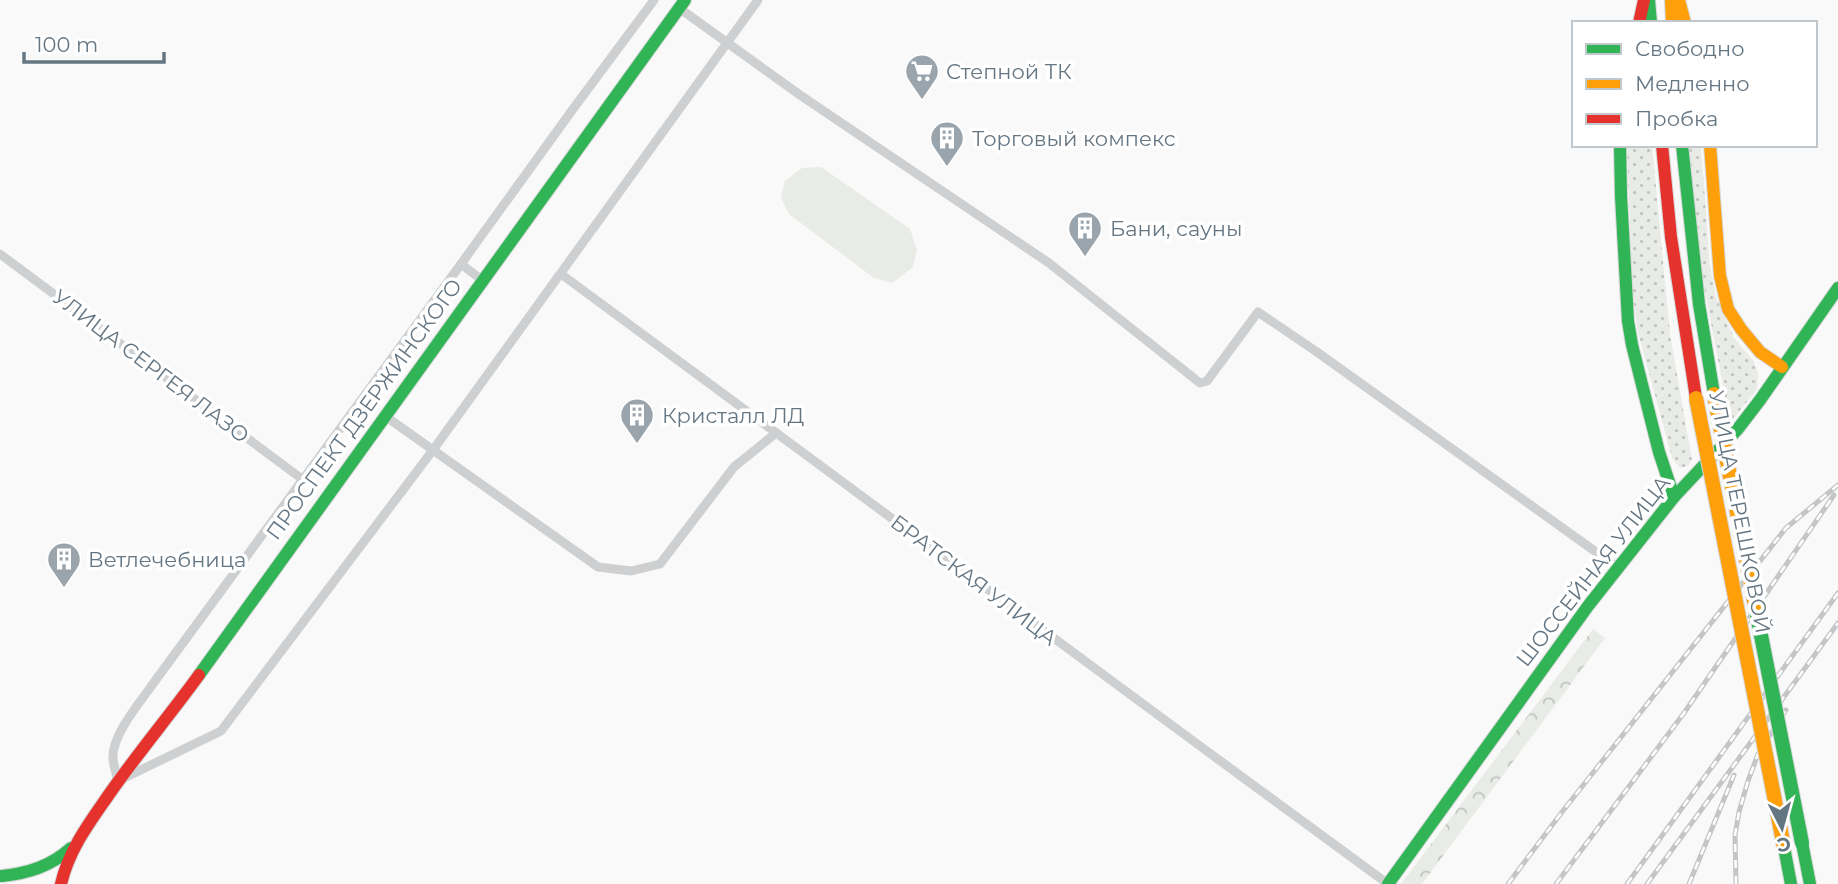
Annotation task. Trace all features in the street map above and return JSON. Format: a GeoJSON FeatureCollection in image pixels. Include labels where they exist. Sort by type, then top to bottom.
{"type":"FeatureCollection","features":[{"type":"Feature","properties":{"kind":"main road"},"geometry":{"type":"LineString","coordinates":[[1639,21],[1644,0]]}},
{"type":"Feature","properties":{"kind":"main road"},"geometry":{"type":"LineString","coordinates":[[1649,0],[1651,21]]}},
{"type":"Feature","properties":{"kind":"main road"},"geometry":{"type":"LineString","coordinates":[[1671,0],[1672,21]]}},
{"type":"Feature","properties":{"kind":"main road"},"geometry":{"type":"LineString","coordinates":[[1679,0],[1684,21]]}},
{"type":"Feature","properties":{"kind":"main road","name":"ПРОСПЕКТ ДЗЕРЖИНСКОГО"},"geometry":{"type":"LineString","coordinates":[[61,884],[67,860],[76,843],[118,781],[191,686],[682,4]]}},
{"type":"Feature","properties":{"kind":"main road"},"geometry":{"type":"LineString","coordinates":[[1620,147],[1628,321],[1659,452],[1674,498]]}},
{"type":"Feature","properties":{"kind":"main road","name":"УЛИЦА ТЕРЕШКОВОЙ"},"geometry":{"type":"LineString","coordinates":[[1662,147],[1671,237],[1696,397],[1791,884]]}},
{"type":"Feature","properties":{"kind":"main road","name":"УЛИЦА ТЕРЕШКОВОЙ"},"geometry":{"type":"LineString","coordinates":[[1682,147],[1699,304],[1714,394],[1810,884]]}},
{"type":"Feature","properties":{"kind":"main road"},"geometry":{"type":"LineString","coordinates":[[1710,147],[1720,276],[1728,309],[1760,352],[1782,368]]}},
{"type":"Feature","properties":{"kind":"main road","name":"ШОССЕЙНАЯ УЛИЦА"},"geometry":{"type":"LineString","coordinates":[[1388,884],[1617,567],[1674,498],[1737,430],[1838,288]]}},
{"type":"Feature","properties":{"kind":"main road","name":"ПРОСПЕКТ ДЗЕРЖИНСКОГО"},"geometry":{"type":"LineString","coordinates":[[1,876],[33,872],[54,862],[76,843]]}},
{"type":"Feature","properties":{"kind":"main road"},"geometry":{"type":"LineString","coordinates":[[1,876],[17,884]]}},
{"type":"Feature","properties":{"kind":"street"},"geometry":{"type":"LineString","coordinates":[[654,0],[127,722],[118,738],[113,757],[118,781],[221,731],[433,450],[758,0]]}},
{"type":"Feature","properties":{"kind":"street"},"geometry":{"type":"LineString","coordinates":[[682,4],[726,42],[800,95],[1049,263],[1200,383],[1207,380],[1258,313],[1317,352],[1617,567]]}},
{"type":"Feature","properties":{"kind":"street","name":"УЛИЦА СЕРГЕЯ ЛАЗО"},"geometry":{"type":"LineString","coordinates":[[0,254],[302,479]]}},
{"type":"Feature","properties":{"kind":"street"},"geometry":{"type":"LineString","coordinates":[[461,264],[482,280]]}},
{"type":"Feature","properties":{"kind":"street","name":"БРАТСКАЯ УЛИЦА"},"geometry":{"type":"LineString","coordinates":[[561,274],[1388,884]]}},
{"type":"Feature","properties":{"kind":"street"},"geometry":{"type":"LineString","coordinates":[[385,416],[598,568],[631,571],[660,564],[734,467],[776,433]]}},
{"type":"Feature","properties":{"kind":"green space"},"geometry":{"type":"Polygon","coordinates":[[[1627,147],[1652,147],[1670,334],[1692,460],[1688,466],[1680,468],[1672,458],[1638,332],[1632,289],[1627,147]]]}},
{"type":"Feature","properties":{"kind":"green space"},"geometry":{"type":"Polygon","coordinates":[[[1687,147],[1701,147],[1710,267],[1716,297],[1734,338],[1753,360],[1758,373],[1757,389],[1730,423],[1699,260],[1687,147]]]}},
{"type":"Feature","properties":{"kind":"green space"},"geometry":{"type":"Polygon","coordinates":[[[821,167],[910,229],[917,250],[913,267],[892,283],[874,278],[789,214],[781,198],[785,181],[802,168],[821,167]]]}},
{"type":"Feature","properties":{"kind":"green space"},"geometry":{"type":"Polygon","coordinates":[[[1593,629],[1605,638],[1422,884],[1401,884],[1593,629]]]}},
{"type":"Feature","properties":{"kind":"railway"},"geometry":{"type":"LineString","coordinates":[[1508,884],[1786,528],[1838,485]]}},
{"type":"Feature","properties":{"kind":"railway"},"geometry":{"type":"LineString","coordinates":[[1556,884],[1684,713],[1834,495]]}},
{"type":"Feature","properties":{"kind":"railway"},"geometry":{"type":"LineString","coordinates":[[1627,884],[1838,593]]}},
{"type":"Feature","properties":{"kind":"railway"},"geometry":{"type":"LineString","coordinates":[[1647,884],[1838,623]]}},
{"type":"Feature","properties":{"kind":"railway"},"geometry":{"type":"LineString","coordinates":[[1736,884],[1735,835],[1739,812],[1758,754],[1786,710]]}},
{"type":"Feature","properties":{"kind":"railway"},"geometry":{"type":"LineString","coordinates":[[1689,884],[1734,775]]}},
{"type":"Feature","properties":{"kind":"traffic: fast"},"geometry":{"type":"LineString","coordinates":[[199,675],[685,0]]}},
{"type":"Feature","properties":{"kind":"traffic: fast"},"geometry":{"type":"LineString","coordinates":[[1649,0],[1651,21]]}},
{"type":"Feature","properties":{"kind":"traffic: fast"},"geometry":{"type":"LineString","coordinates":[[1620,147],[1628,321],[1659,452],[1674,497]]}},
{"type":"Feature","properties":{"kind":"traffic: fast"},"geometry":{"type":"LineString","coordinates":[[1682,147],[1699,304],[1714,394]]}},
{"type":"Feature","properties":{"kind":"traffic: fast"},"geometry":{"type":"LineString","coordinates":[[1388,884],[1588,606],[1674,497],[1737,430],[1838,288]]}},
{"type":"Feature","properties":{"kind":"traffic: fast"},"geometry":{"type":"LineString","coordinates":[[1755,605],[1802,843]]}},
{"type":"Feature","properties":{"kind":"traffic: fast"},"geometry":{"type":"LineString","coordinates":[[1802,843],[1810,884]]}},
{"type":"Feature","properties":{"kind":"traffic: fast"},"geometry":{"type":"LineString","coordinates":[[1784,847],[1791,884]]}},
{"type":"Feature","properties":{"kind":"traffic: fast"},"geometry":{"type":"LineString","coordinates":[[2,876],[39,868],[56,860],[71,848]]}},
{"type":"Feature","properties":{"kind":"traffic: slow"},"geometry":{"type":"LineString","coordinates":[[1671,0],[1672,21]]}},
{"type":"Feature","properties":{"kind":"traffic: slow"},"geometry":{"type":"LineString","coordinates":[[1679,0],[1684,21]]}},
{"type":"Feature","properties":{"kind":"traffic: slow"},"geometry":{"type":"LineString","coordinates":[[1710,147],[1720,276],[1728,309],[1760,352],[1782,367]]}},
{"type":"Feature","properties":{"kind":"traffic: slow"},"geometry":{"type":"LineString","coordinates":[[1714,394],[1755,605]]}},
{"type":"Feature","properties":{"kind":"traffic: slow"},"geometry":{"type":"LineString","coordinates":[[1696,398],[1784,847]]}},
{"type":"Feature","properties":{"kind":"traffic: jam"},"geometry":{"type":"LineString","coordinates":[[1639,21],[1644,0]]}},
{"type":"Feature","properties":{"kind":"traffic: jam"},"geometry":{"type":"LineString","coordinates":[[1662,147],[1671,237],[1696,398]]}},
{"type":"Feature","properties":{"kind":"traffic: jam"},"geometry":{"type":"LineString","coordinates":[[61,884],[69,859],[88,825],[199,675]]}},
{"type":"Feature","properties":{"kind":"place","name":"Степной ТК"},"geometry":{"type":"Point","coordinates":[922,101]}},
{"type":"Feature","properties":{"kind":"place","name":"Торговый компекс"},"geometry":{"type":"Point","coordinates":[947,168]}},
{"type":"Feature","properties":{"kind":"place","name":"Бани, сауны"},"geometry":{"type":"Point","coordinates":[1085,258]}},
{"type":"Feature","properties":{"kind":"place","name":"Кристалл ЛД"},"geometry":{"type":"Point","coordinates":[637,445]}},
{"type":"Feature","properties":{"kind":"place","name":"Ветлечебница"},"geometry":{"type":"Point","coordinates":[64,589]}}]}
